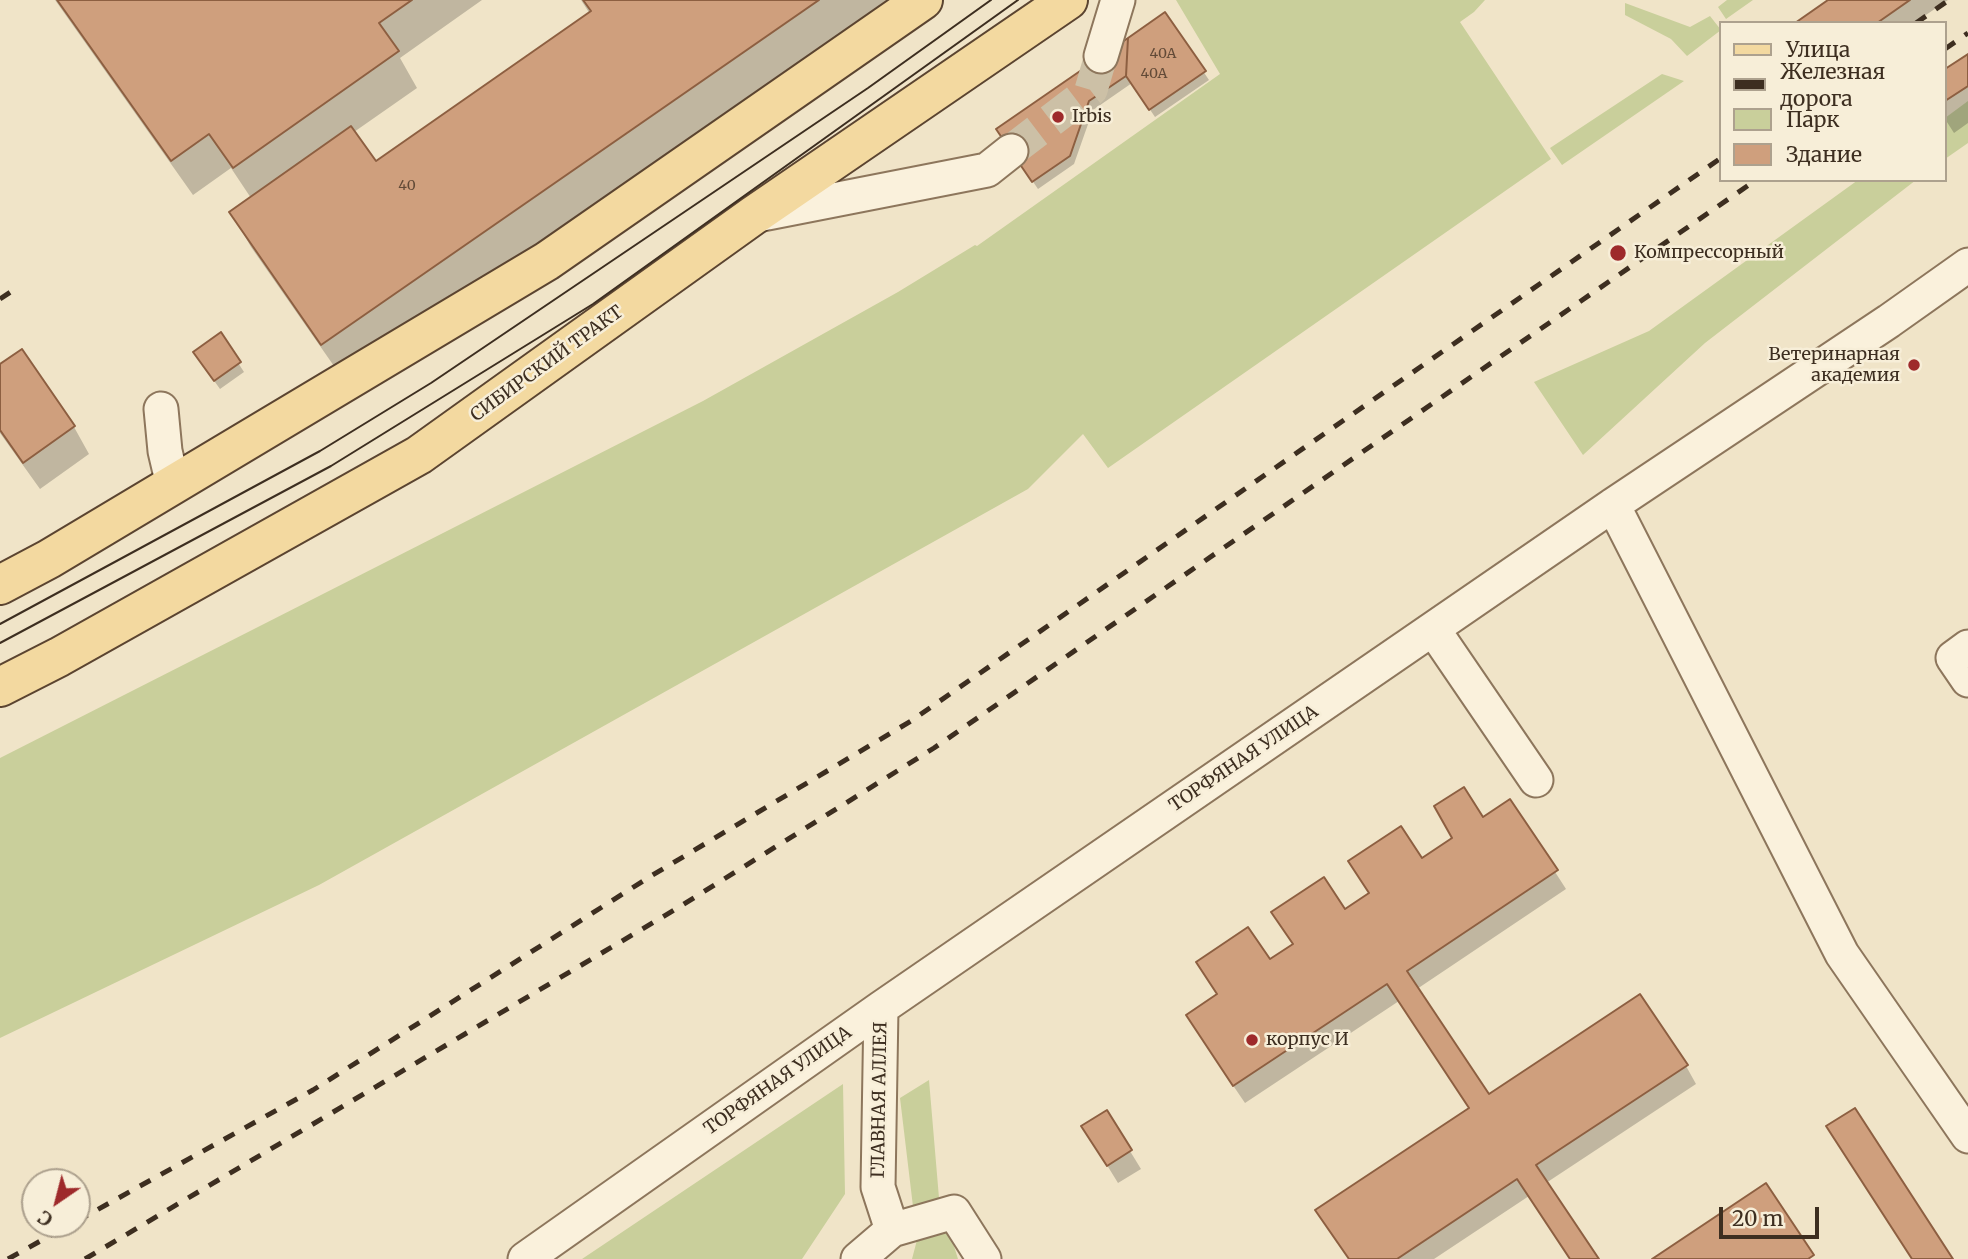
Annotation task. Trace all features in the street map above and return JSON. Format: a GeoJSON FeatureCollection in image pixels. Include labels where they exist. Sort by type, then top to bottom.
{"type":"FeatureCollection","features":[{"type":"Feature","properties":{"kind":"main road"},"geometry":{"type":"LineString","coordinates":[[0,585],[49,559],[547,261],[923,0]]}},
{"type":"Feature","properties":{"kind":"main road","name":"СИБИРСКИЙ ТРАКТ"},"geometry":{"type":"LineString","coordinates":[[0,687],[419,455],[754,215],[1068,0]]}},
{"type":"Feature","properties":{"kind":"street"},"geometry":{"type":"LineString","coordinates":[[1101,56],[1118,0]]}},
{"type":"Feature","properties":{"kind":"street"},"geometry":{"type":"LineString","coordinates":[[754,215],[987,170],[1011,151]]}},
{"type":"Feature","properties":{"kind":"street","name":"ТОРФЯНАЯ УЛИЦА"},"geometry":{"type":"LineString","coordinates":[[525,1259],[881,1008],[1613,505],[1889,321],[1968,265]]}},
{"type":"Feature","properties":{"kind":"street"},"geometry":{"type":"LineString","coordinates":[[161,410],[165,451],[173,485]]}},
{"type":"Feature","properties":{"kind":"street"},"geometry":{"type":"LineString","coordinates":[[1613,505],[1842,954],[1968,1136]]}},
{"type":"Feature","properties":{"kind":"street"},"geometry":{"type":"LineString","coordinates":[[1433,629],[1536,780]]}},
{"type":"Feature","properties":{"kind":"street"},"geometry":{"type":"LineString","coordinates":[[1968,647],[1953,658],[1968,680]]}},
{"type":"Feature","properties":{"kind":"street","name":"ГЛАВНАЯ АЛЛЕЯ"},"geometry":{"type":"LineString","coordinates":[[881,1008],[878,1186],[892,1230]]}},
{"type":"Feature","properties":{"kind":"street"},"geometry":{"type":"LineString","coordinates":[[858,1259],[892,1230],[954,1212],[985,1259]]}},
{"type":"Feature","properties":{"kind":"green space"},"geometry":{"type":"Polygon","coordinates":[[[1176,0],[1485,0],[1460,22],[1551,159],[1108,468],[1083,434],[1028,489],[319,885],[0,1038],[0,758],[703,401],[977,246],[1220,74],[1176,0]]]}},
{"type":"Feature","properties":{"kind":"green space"},"geometry":{"type":"Polygon","coordinates":[[[1727,0],[1753,0],[1726,19],[1718,7],[1727,0]]]}},
{"type":"Feature","properties":{"kind":"green space"},"geometry":{"type":"Polygon","coordinates":[[[1625,3],[1690,27],[1710,16],[1720,31],[1687,56],[1671,39],[1625,15],[1625,3]]]}},
{"type":"Feature","properties":{"kind":"green space"},"geometry":{"type":"Polygon","coordinates":[[[1662,74],[1684,81],[1562,165],[1550,148],[1662,74]]]}},
{"type":"Feature","properties":{"kind":"green space"},"geometry":{"type":"Polygon","coordinates":[[[1968,101],[1968,143],[1947,158],[1947,117],[1968,101]]]}},
{"type":"Feature","properties":{"kind":"green space"},"geometry":{"type":"Polygon","coordinates":[[[1855,182],[1913,182],[1705,343],[1583,455],[1534,382],[1649,331],[1855,182]]]}},
{"type":"Feature","properties":{"kind":"green space"},"geometry":{"type":"Polygon","coordinates":[[[929,1080],[939,1198],[958,1259],[912,1259],[917,1240],[900,1098],[929,1080]]]}},
{"type":"Feature","properties":{"kind":"green space"},"geometry":{"type":"Polygon","coordinates":[[[843,1084],[845,1194],[802,1259],[582,1259],[843,1084]]]}},
{"type":"Feature","properties":{"kind":"building"},"geometry":{"type":"Polygon","coordinates":[[[57,0],[412,0],[379,23],[399,51],[233,168],[209,134],[171,161],[57,0]]]}},
{"type":"Feature","properties":{"kind":"building"},"geometry":{"type":"Polygon","coordinates":[[[583,0],[819,0],[321,345],[229,212],[351,126],[376,161],[591,11],[583,0]]]}},
{"type":"Feature","properties":{"kind":"building"},"geometry":{"type":"Polygon","coordinates":[[[1828,0],[1910,0],[1880,21],[1798,21],[1828,0]]]}},
{"type":"Feature","properties":{"kind":"building"},"geometry":{"type":"Polygon","coordinates":[[[1165,12],[1206,71],[1149,110],[1126,76],[1128,38],[1165,12]]]}},
{"type":"Feature","properties":{"kind":"building"},"geometry":{"type":"Polygon","coordinates":[[[1128,38],[1126,76],[1089,101],[1070,156],[1032,182],[996,129],[1128,38]]]}},
{"type":"Feature","properties":{"kind":"building"},"geometry":{"type":"Polygon","coordinates":[[[1968,54],[1968,86],[1947,100],[1947,68],[1968,54]]]}},
{"type":"Feature","properties":{"kind":"building"},"geometry":{"type":"Polygon","coordinates":[[[221,332],[241,362],[214,381],[193,352],[221,332]]]}},
{"type":"Feature","properties":{"kind":"building"},"geometry":{"type":"Polygon","coordinates":[[[22,349],[75,426],[23,463],[0,430],[0,364],[22,349]]]}},
{"type":"Feature","properties":{"kind":"building","name":"корпус И"},"geometry":{"type":"Polygon","coordinates":[[[1464,787],[1483,817],[1510,799],[1558,870],[1407,971],[1489,1094],[1640,994],[1688,1065],[1536,1165],[1599,1259],[1570,1259],[1517,1179],[1397,1259],[1349,1259],[1315,1210],[1469,1108],[1387,984],[1233,1086],[1186,1015],[1217,994],[1196,962],[1248,927],[1270,959],[1293,944],[1271,912],[1324,877],[1345,909],[1369,893],[1348,861],[1401,826],[1422,858],[1452,838],[1434,806],[1464,787]]]}},
{"type":"Feature","properties":{"kind":"building"},"geometry":{"type":"Polygon","coordinates":[[[1855,1108],[1953,1259],[1912,1259],[1826,1126],[1855,1108]]]}},
{"type":"Feature","properties":{"kind":"building"},"geometry":{"type":"Polygon","coordinates":[[[1107,1110],[1132,1150],[1107,1166],[1081,1126],[1107,1110]]]}},
{"type":"Feature","properties":{"kind":"building"},"geometry":{"type":"Polygon","coordinates":[[[1766,1183],[1814,1255],[1808,1259],[1652,1259],[1766,1183]]]}},
{"type":"Feature","properties":{"kind":"tunnel"},"geometry":{"type":"LineString","coordinates":[[1011,151],[1091,90],[1101,56]]}},
{"type":"Feature","properties":{"kind":"tram line"},"geometry":{"type":"LineString","coordinates":[[0,624],[320,451],[431,383],[868,88],[991,0]]}},
{"type":"Feature","properties":{"kind":"tram line"},"geometry":{"type":"LineString","coordinates":[[0,643],[331,466],[593,304],[1018,0]]}},
{"type":"Feature","properties":{"kind":"railway"},"geometry":{"type":"LineString","coordinates":[[1919,21],[1949,0]]}},
{"type":"Feature","properties":{"kind":"railway"},"geometry":{"type":"LineString","coordinates":[[1947,48],[1968,33]]}},
{"type":"Feature","properties":{"kind":"railway"},"geometry":{"type":"LineString","coordinates":[[91,1213],[313,1090],[651,876],[911,721],[1720,159]]}},
{"type":"Feature","properties":{"kind":"railway"},"geometry":{"type":"LineString","coordinates":[[85,1259],[676,909],[934,748],[1753,182]]}},
{"type":"Feature","properties":{"kind":"railway"},"geometry":{"type":"LineString","coordinates":[[0,299],[12,291]]}},
{"type":"Feature","properties":{"kind":"railway"},"geometry":{"type":"LineString","coordinates":[[8,1259],[46,1238]]}},
{"type":"Feature","properties":{"kind":"place","name":"Irbis"},"geometry":{"type":"Point","coordinates":[1058,117]}},
{"type":"Feature","properties":{"kind":"place","name":"Компрессорный"},"geometry":{"type":"Point","coordinates":[1618,253]}},
{"type":"Feature","properties":{"kind":"place","name":"Ветеринарная академия"},"geometry":{"type":"Point","coordinates":[1914,365]}},
{"type":"Feature","properties":{"kind":"place","name":"корпус И"},"geometry":{"type":"Point","coordinates":[1252,1040]}}]}
